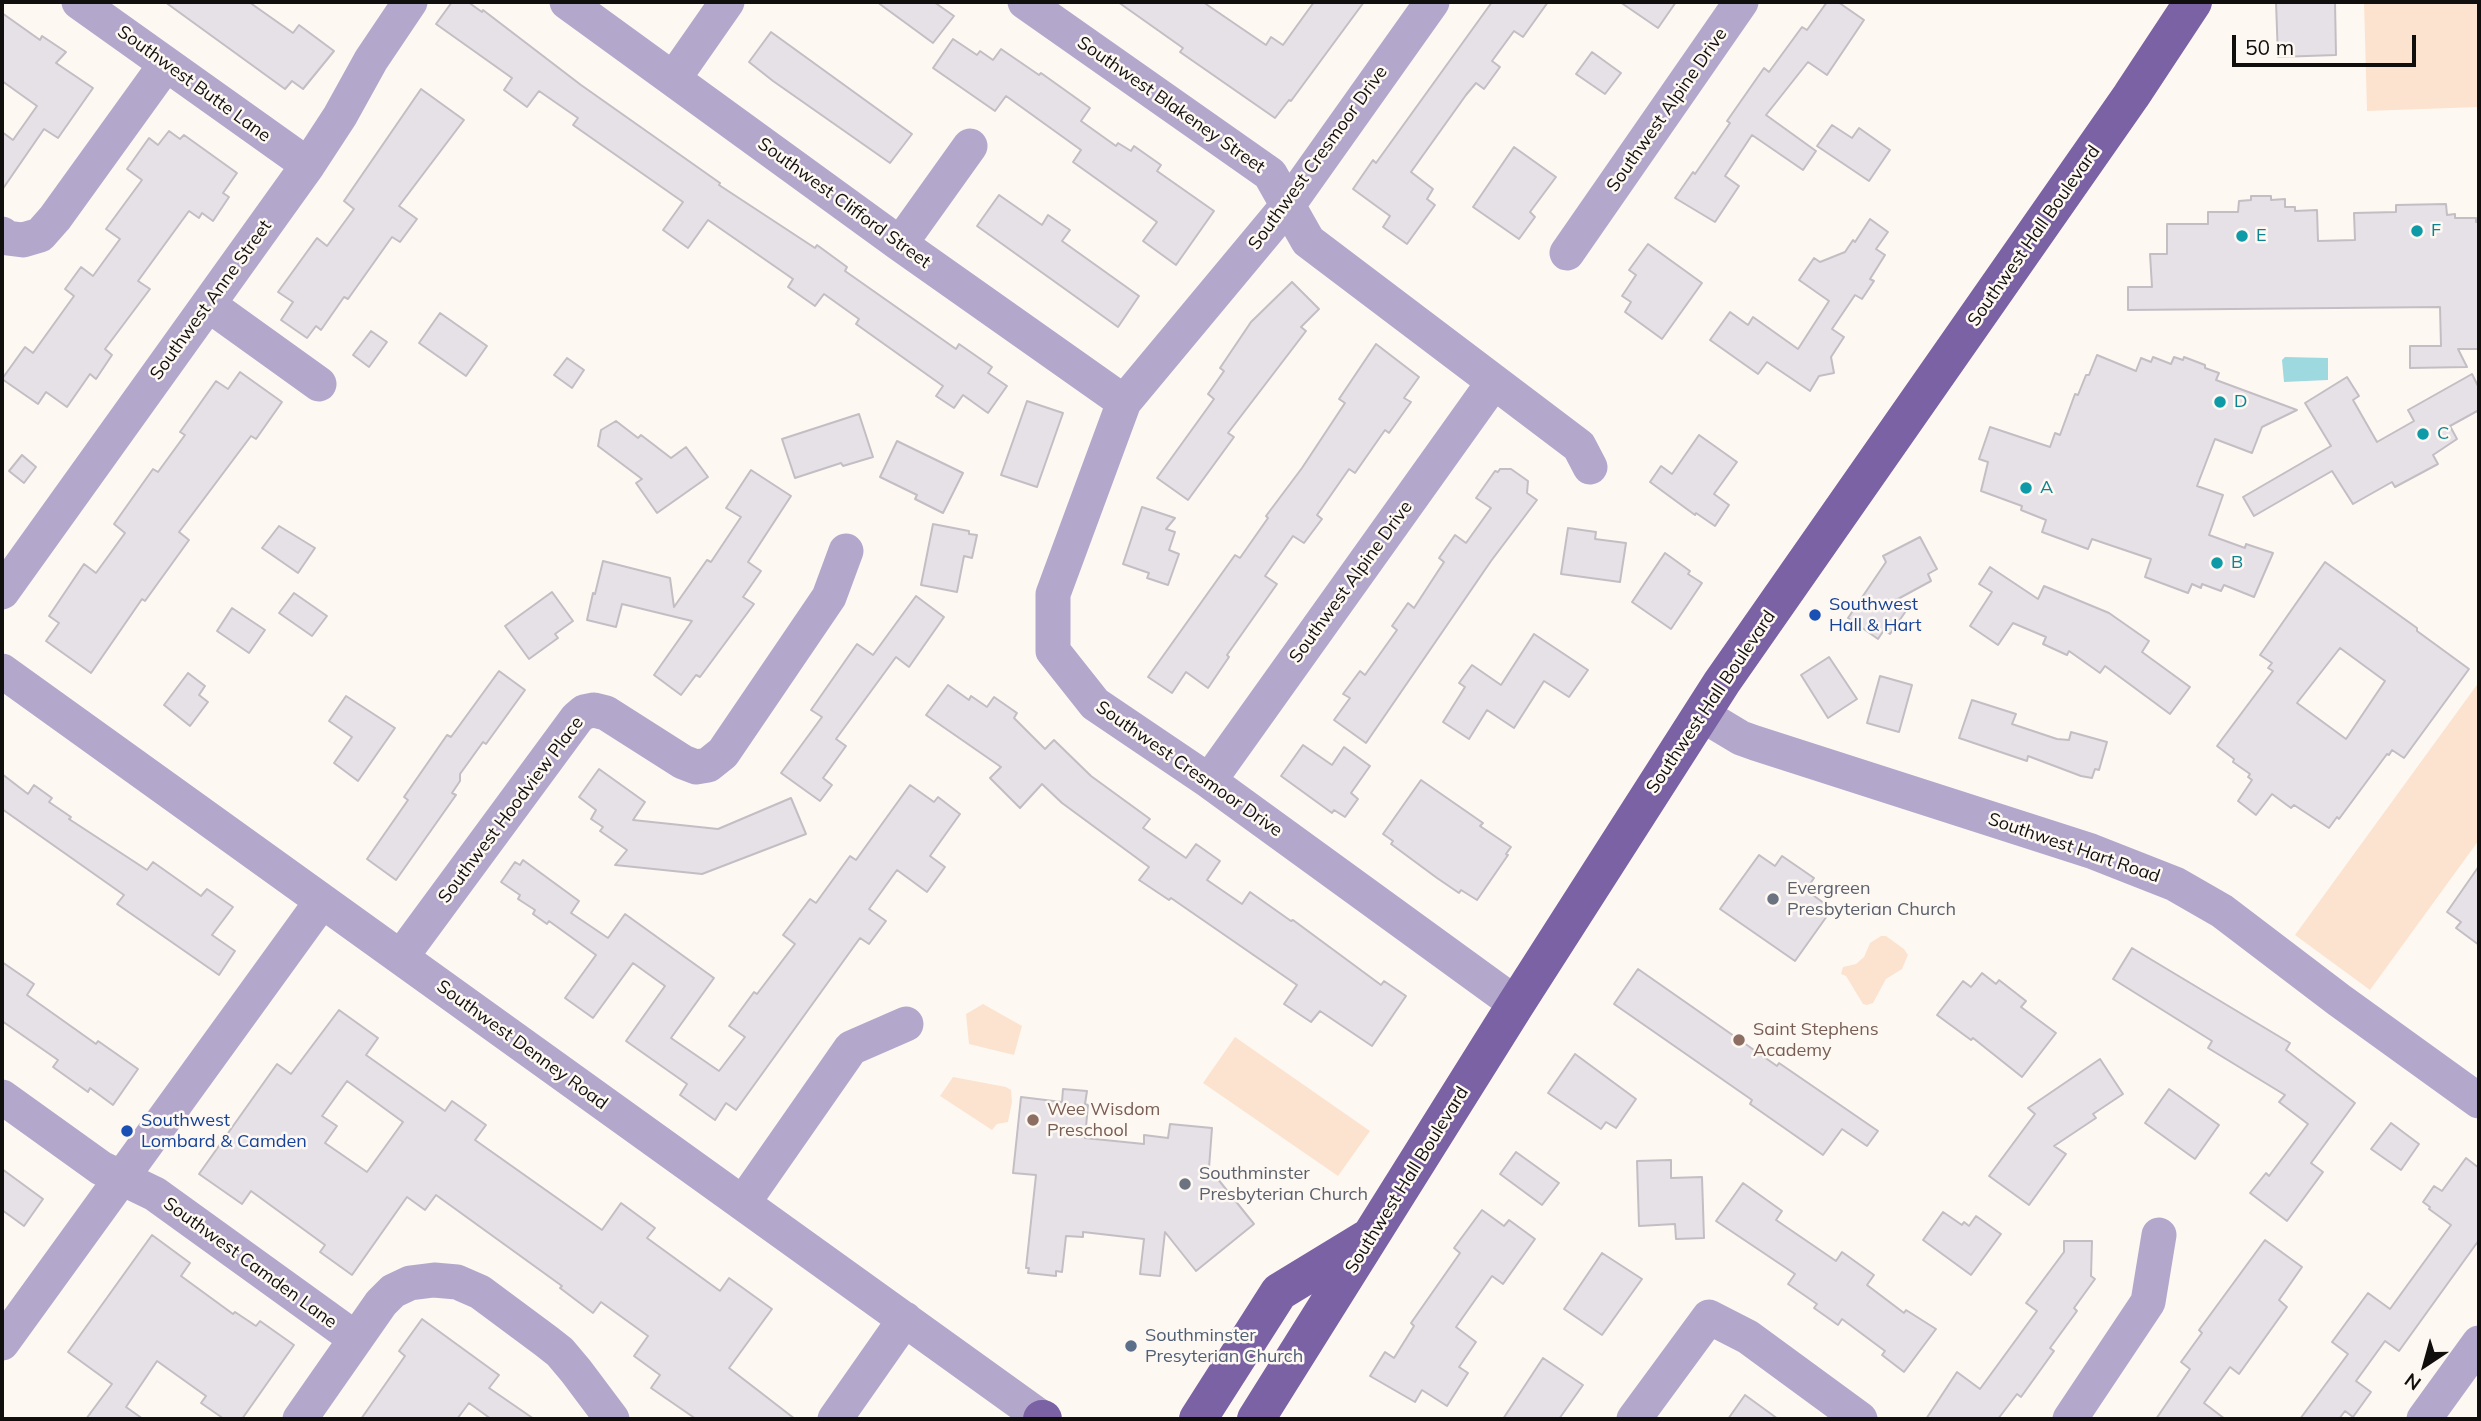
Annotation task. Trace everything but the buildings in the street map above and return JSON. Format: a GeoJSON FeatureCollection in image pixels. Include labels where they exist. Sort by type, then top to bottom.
{"type":"FeatureCollection","features":[{"type":"Feature","properties":{"kind":"main road","name":"Southwest Hall Boulevard"},"geometry":{"type":"LineString","coordinates":[[1256,1419],[1701,714],[2131,96],[2193,2]]}},
{"type":"Feature","properties":{"kind":"main road"},"geometry":{"type":"LineString","coordinates":[[1198,1419],[1279,1292],[1374,1234]]}},
{"type":"Feature","properties":{"kind":"street","name":"Southwest Butte Lane"},"geometry":{"type":"LineString","coordinates":[[79,2],[308,165]]}},
{"type":"Feature","properties":{"kind":"street","name":"Southwest Anne Street"},"geometry":{"type":"LineString","coordinates":[[2,592],[308,165],[340,116],[371,60],[410,2]]}},
{"type":"Feature","properties":{"kind":"street","name":"Southwest Clifford Street"},"geometry":{"type":"LineString","coordinates":[[567,2],[900,244],[1124,402]]}},
{"type":"Feature","properties":{"kind":"street"},"geometry":{"type":"LineString","coordinates":[[674,78],[727,2]]}},
{"type":"Feature","properties":{"kind":"street","name":"Southwest Blakeney Street"},"geometry":{"type":"LineString","coordinates":[[1025,2],[1067,14],[1270,174],[1308,241],[1579,446],[1590,467]]}},
{"type":"Feature","properties":{"kind":"street","name":"Southwest Cresmoor Drive"},"geometry":{"type":"LineString","coordinates":[[1432,2],[1288,205],[1124,402],[1053,594],[1053,651],[1095,704],[1209,781],[1516,1004]]}},
{"type":"Feature","properties":{"kind":"street","name":"Southwest Alpine Drive"},"geometry":{"type":"LineString","coordinates":[[1567,253],[1741,2]]}},
{"type":"Feature","properties":{"kind":"street"},"geometry":{"type":"LineString","coordinates":[[2,234],[7,238],[23,240],[40,235],[166,64]]}},
{"type":"Feature","properties":{"kind":"street"},"geometry":{"type":"LineString","coordinates":[[900,244],[970,146]]}},
{"type":"Feature","properties":{"kind":"street"},"geometry":{"type":"LineString","coordinates":[[209,305],[319,384]]}},
{"type":"Feature","properties":{"kind":"street","name":"Southwest Alpine Drive"},"geometry":{"type":"LineString","coordinates":[[1209,781],[1493,383]]}},
{"type":"Feature","properties":{"kind":"street","name":"Southwest Hoodview Place"},"geometry":{"type":"LineString","coordinates":[[401,957],[584,712],[594,710],[606,713],[683,762],[696,767],[708,765],[723,754],[829,597],[846,551]]}},
{"type":"Feature","properties":{"kind":"street","name":"Southwest Denney Road"},"geometry":{"type":"LineString","coordinates":[[2,671],[1043,1419]]}},
{"type":"Feature","properties":{"kind":"street","name":"Southwest Hart Road"},"geometry":{"type":"LineString","coordinates":[[1701,714],[1748,741],[2091,851],[2167,879],[2222,911],[2479,1101]]}},
{"type":"Feature","properties":{"kind":"street"},"geometry":{"type":"LineString","coordinates":[[2,1343],[322,901]]}},
{"type":"Feature","properties":{"kind":"street"},"geometry":{"type":"LineString","coordinates":[[743,1203],[851,1048],[906,1024]]}},
{"type":"Feature","properties":{"kind":"street","name":"Southwest Camden Lane"},"geometry":{"type":"LineString","coordinates":[[2,1097],[101,1168],[155,1194],[356,1339],[381,1303],[394,1291],[410,1283],[434,1280],[457,1282],[480,1292],[560,1352],[612,1419]]}},
{"type":"Feature","properties":{"kind":"street"},"geometry":{"type":"LineString","coordinates":[[2070,1419],[2148,1302],[2159,1235]]}},
{"type":"Feature","properties":{"kind":"street"},"geometry":{"type":"LineString","coordinates":[[1634,1419],[1709,1317],[1748,1337],[1860,1419]]}},
{"type":"Feature","properties":{"kind":"street"},"geometry":{"type":"LineString","coordinates":[[835,1419],[905,1319]]}},
{"type":"Feature","properties":{"kind":"street"},"geometry":{"type":"LineString","coordinates":[[300,1419],[356,1339]]}},
{"type":"Feature","properties":{"kind":"street"},"geometry":{"type":"LineString","coordinates":[[2424,1419],[2479,1343]]}},
{"type":"Feature","properties":{"kind":"shaded area"},"geometry":{"type":"Polygon","coordinates":[[[2364,2],[2479,2],[2479,107],[2367,111],[2364,2]]]}},
{"type":"Feature","properties":{"kind":"shaded area"},"geometry":{"type":"Polygon","coordinates":[[[2479,682],[2479,840],[2370,990],[2295,935],[2479,682]]]}},
{"type":"Feature","properties":{"kind":"shaded area"},"geometry":{"type":"Polygon","coordinates":[[[1886,936],[1908,955],[1902,969],[1886,979],[1873,1003],[1867,1005],[1863,1004],[1846,976],[1841,974],[1843,967],[1856,964],[1864,957],[1870,943],[1886,936]]]}},
{"type":"Feature","properties":{"kind":"shaded area"},"geometry":{"type":"Polygon","coordinates":[[[983,1004],[1022,1026],[1014,1055],[969,1044],[966,1014],[983,1004]]]}},
{"type":"Feature","properties":{"kind":"shaded area"},"geometry":{"type":"Polygon","coordinates":[[[1235,1037],[1370,1131],[1338,1176],[1203,1083],[1235,1037]]]}},
{"type":"Feature","properties":{"kind":"shaded area"},"geometry":{"type":"Polygon","coordinates":[[[953,1077],[1011,1090],[1012,1102],[1008,1122],[997,1124],[992,1130],[940,1096],[953,1077]]]}},
{"type":"Feature","properties":{"kind":"water"},"geometry":{"type":"Polygon","coordinates":[[[2285,357],[2328,358],[2328,380],[2284,382],[2282,360],[2285,357]]]}},
{"type":"Feature","properties":{"kind":"place","name":"F"},"geometry":{"type":"Point","coordinates":[2417,231]}},
{"type":"Feature","properties":{"kind":"place","name":"E"},"geometry":{"type":"Point","coordinates":[2242,236]}},
{"type":"Feature","properties":{"kind":"place","name":"D"},"geometry":{"type":"Point","coordinates":[2220,402]}},
{"type":"Feature","properties":{"kind":"place","name":"C"},"geometry":{"type":"Point","coordinates":[2423,434]}},
{"type":"Feature","properties":{"kind":"place","name":"A"},"geometry":{"type":"Point","coordinates":[2026,488]}},
{"type":"Feature","properties":{"kind":"place","name":"B"},"geometry":{"type":"Point","coordinates":[2217,563]}},
{"type":"Feature","properties":{"kind":"place","name":"Southwest Hall & Hart"},"geometry":{"type":"Point","coordinates":[1815,615]}},
{"type":"Feature","properties":{"kind":"place","name":"Evergreen Presbyterian Church"},"geometry":{"type":"Point","coordinates":[1773,899]}},
{"type":"Feature","properties":{"kind":"place","name":"Saint Stephens Academy"},"geometry":{"type":"Point","coordinates":[1739,1040]}},
{"type":"Feature","properties":{"kind":"place","name":"Wee Wisdom Preschool"},"geometry":{"type":"Point","coordinates":[1033,1120]}},
{"type":"Feature","properties":{"kind":"place","name":"Southwest Lombard & Camden"},"geometry":{"type":"Point","coordinates":[127,1131]}},
{"type":"Feature","properties":{"kind":"place","name":"Southminster Presbyterian Church"},"geometry":{"type":"Point","coordinates":[1185,1184]}},
{"type":"Feature","properties":{"kind":"place","name":"Southminster Presyterian Church"},"geometry":{"type":"Point","coordinates":[1131,1346]}}]}
